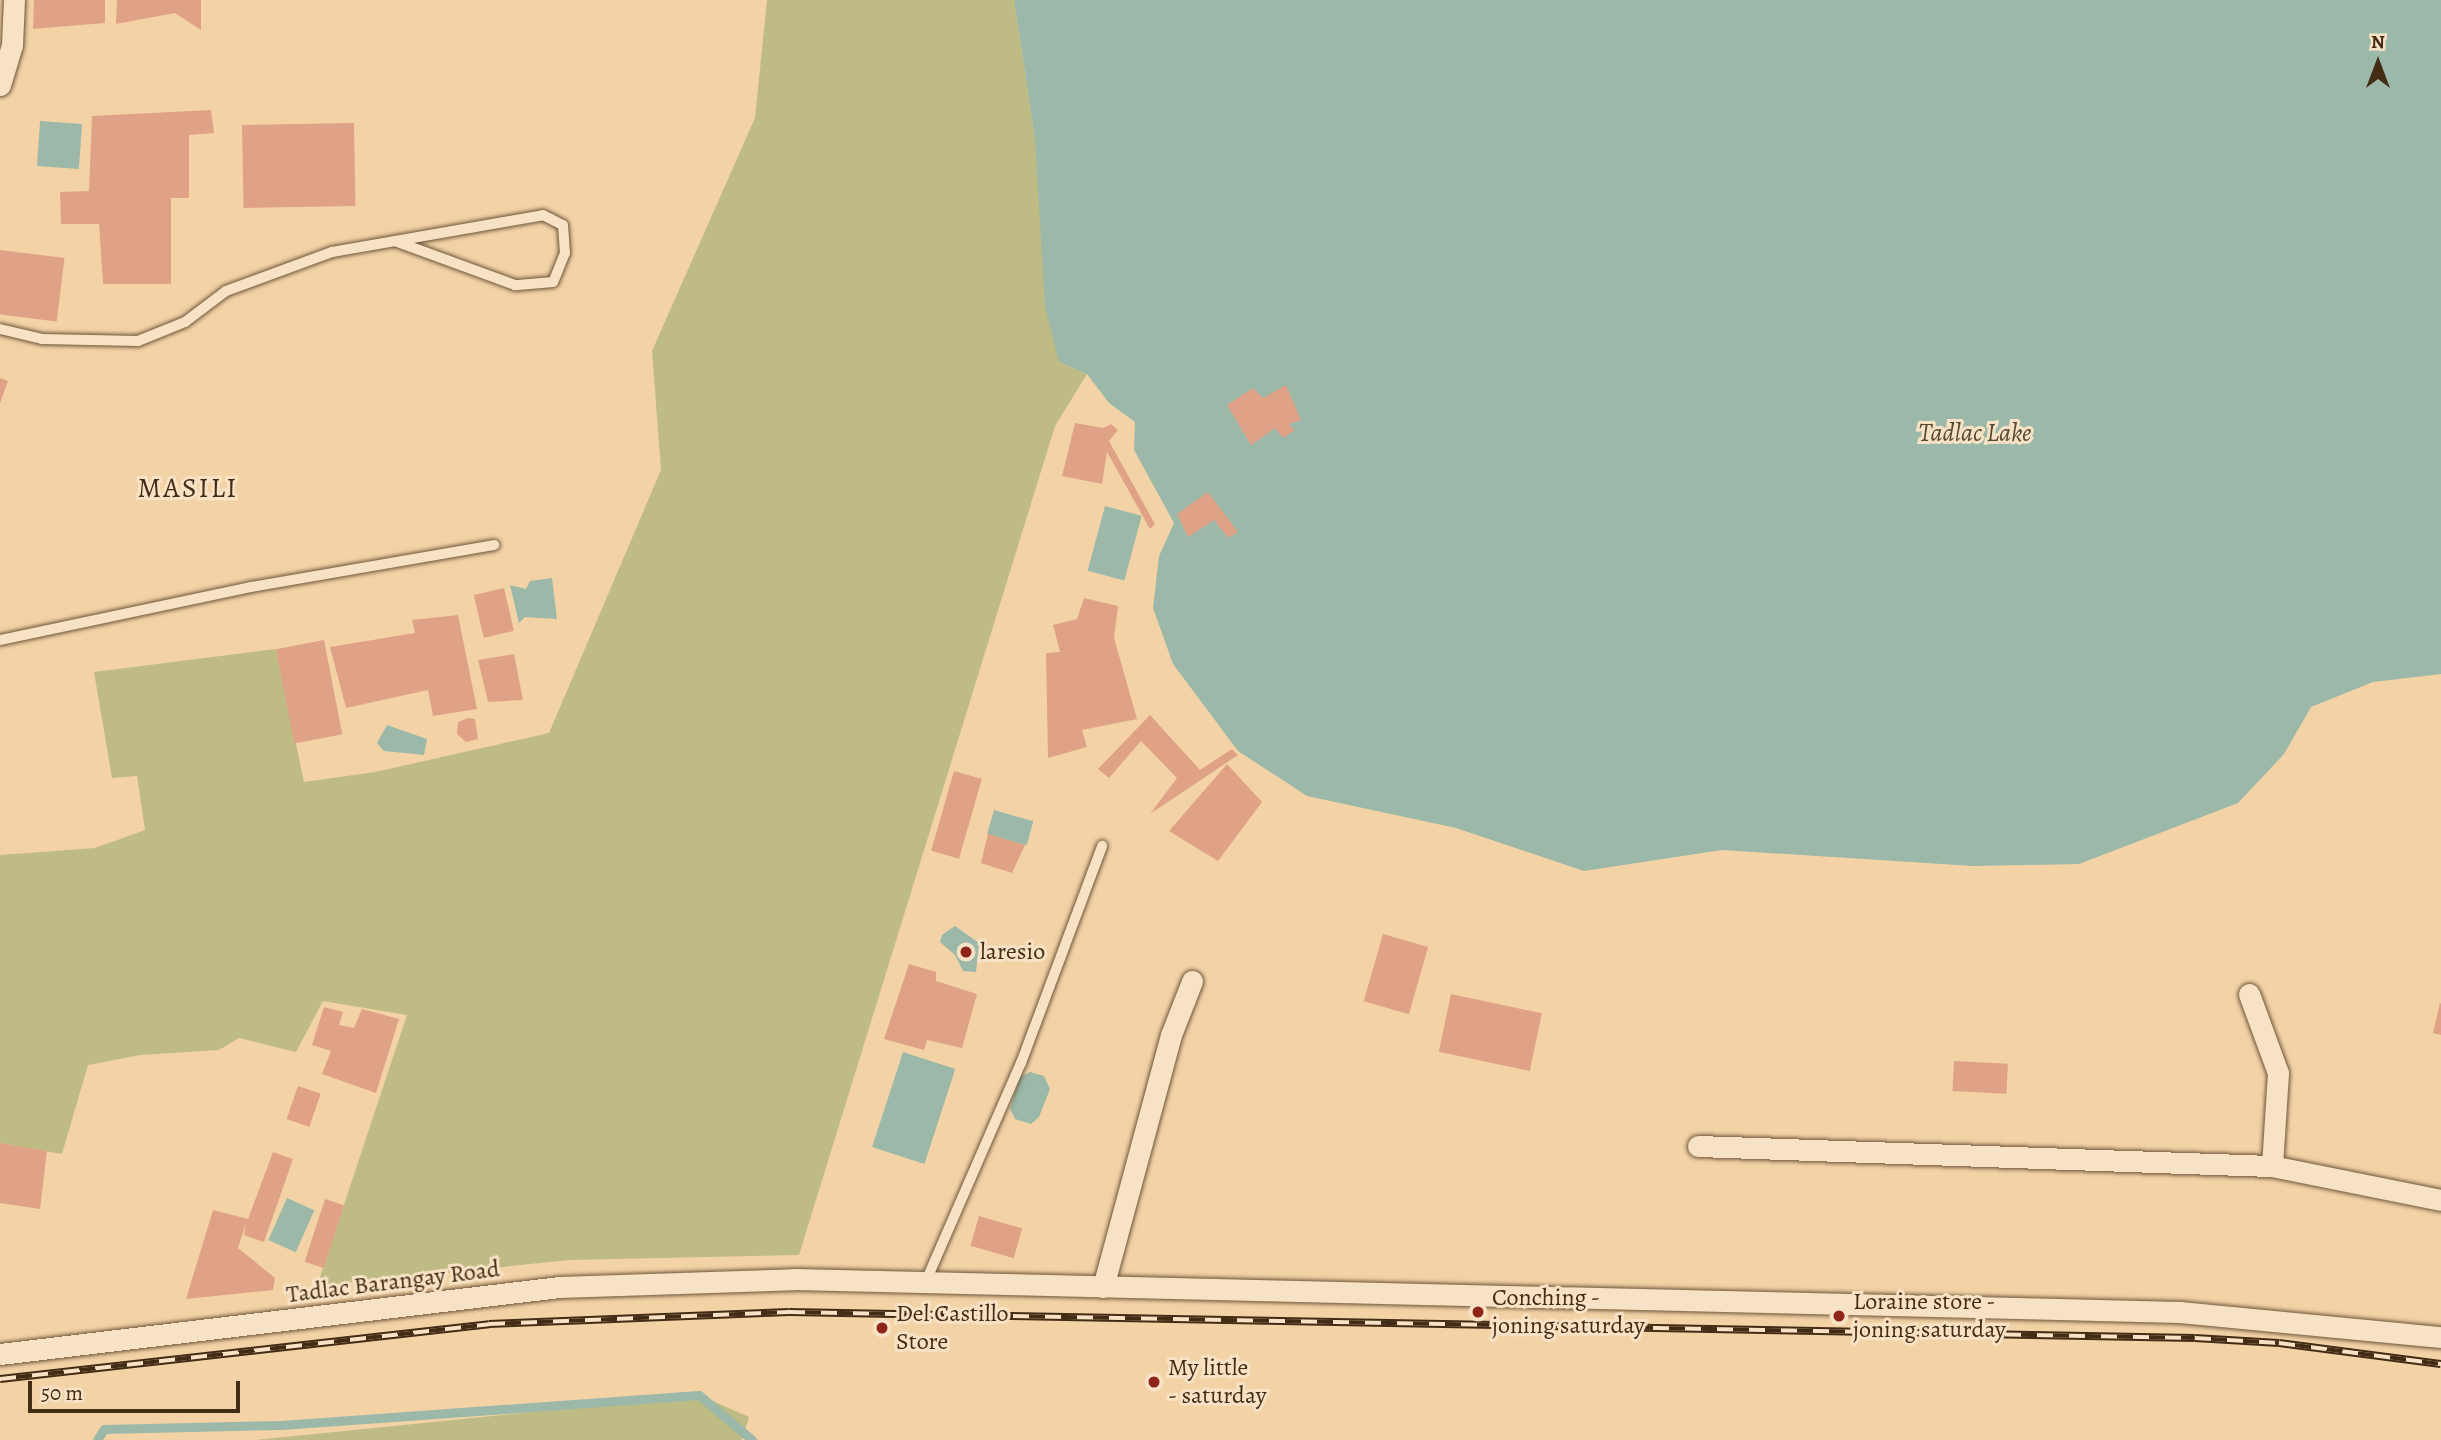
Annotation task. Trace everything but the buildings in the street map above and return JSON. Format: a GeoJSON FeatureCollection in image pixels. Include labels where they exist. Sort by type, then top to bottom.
{"type":"FeatureCollection","features":[{"type":"Feature","properties":{"kind":"street"},"geometry":{"type":"LineString","coordinates":[[0,85],[12,46],[14,0]]}},
{"type":"Feature","properties":{"kind":"street"},"geometry":{"type":"LineString","coordinates":[[1103,1287],[1171,1035],[1192,981]]}},
{"type":"Feature","properties":{"kind":"street"},"geometry":{"type":"LineString","coordinates":[[2249,995],[2278,1073],[2272,1166]]}},
{"type":"Feature","properties":{"kind":"street"},"geometry":{"type":"LineString","coordinates":[[1698,1146],[2272,1166],[2441,1200]]}},
{"type":"Feature","properties":{"kind":"street","name":"Tadlac Barangay Road"},"geometry":{"type":"LineString","coordinates":[[0,1354],[559,1287],[794,1279],[2180,1312],[2441,1337]]}},
{"type":"Feature","properties":{"kind":"lane"},"geometry":{"type":"LineString","coordinates":[[0,329],[42,339],[138,341],[185,323],[226,290],[332,252],[543,215],[563,225],[565,253],[553,282],[514,285],[395,241]]}},
{"type":"Feature","properties":{"kind":"lane"},"geometry":{"type":"LineString","coordinates":[[0,640],[251,587],[494,545]]}},
{"type":"Feature","properties":{"kind":"lane"},"geometry":{"type":"LineString","coordinates":[[926,1281],[1021,1063],[1102,846]]}},
{"type":"Feature","properties":{"kind":"shaded area"},"geometry":{"type":"Polygon","coordinates":[[[767,0],[1014,0],[1035,139],[1059,362],[1087,374],[1055,426],[799,1255],[570,1260],[317,1286],[407,1015],[323,1001],[296,1052],[239,1038],[219,1050],[140,1055],[88,1065],[62,1154],[0,1143],[0,855],[95,848],[145,830],[137,776],[112,778],[94,672],[276,649],[304,782],[375,772],[549,733],[661,470],[652,351],[755,118],[767,0]]]}},
{"type":"Feature","properties":{"kind":"shaded area"},"geometry":{"type":"Polygon","coordinates":[[[699,1395],[749,1417],[742,1440],[255,1440],[699,1395]]]}},
{"type":"Feature","properties":{"kind":"water","name":"Tadlac Lake"},"geometry":{"type":"Polygon","coordinates":[[[1014,0],[2441,0],[2441,674],[2373,682],[2311,707],[2284,754],[2238,803],[2079,864],[1973,866],[1722,850],[1584,871],[1456,828],[1307,796],[1238,751],[1173,664],[1153,608],[1159,556],[1174,523],[1134,450],[1135,422],[1109,403],[1087,374],[1059,362],[1045,306],[1035,139],[1014,0]]]}},
{"type":"Feature","properties":{"kind":"water"},"geometry":{"type":"Polygon","coordinates":[[[40,121],[82,124],[79,169],[37,166],[40,121]]]}},
{"type":"Feature","properties":{"kind":"water"},"geometry":{"type":"Polygon","coordinates":[[[1105,506],[1142,516],[1124,581],[1088,571],[1105,506]]]}},
{"type":"Feature","properties":{"kind":"water"},"geometry":{"type":"Polygon","coordinates":[[[552,578],[557,619],[525,617],[519,623],[510,585],[526,589],[530,581],[552,578]]]}},
{"type":"Feature","properties":{"kind":"water"},"geometry":{"type":"Polygon","coordinates":[[[387,725],[427,739],[424,755],[384,751],[377,743],[387,725]]]}},
{"type":"Feature","properties":{"kind":"water"},"geometry":{"type":"Polygon","coordinates":[[[994,810],[1033,821],[1027,845],[987,834],[994,810]]]}},
{"type":"Feature","properties":{"kind":"water","name":"laresio"},"geometry":{"type":"Polygon","coordinates":[[[955,926],[979,943],[976,972],[963,971],[955,955],[940,942],[942,935],[955,926]]]}},
{"type":"Feature","properties":{"kind":"water"},"geometry":{"type":"Polygon","coordinates":[[[903,1052],[955,1069],[924,1164],[872,1147],[903,1052]]]}},
{"type":"Feature","properties":{"kind":"water"},"geometry":{"type":"Polygon","coordinates":[[[1030,1072],[1044,1076],[1050,1089],[1039,1117],[1031,1124],[1015,1119],[1010,1108],[1020,1077],[1030,1072]]]}},
{"type":"Feature","properties":{"kind":"water"},"geometry":{"type":"Polygon","coordinates":[[[287,1198],[314,1210],[296,1252],[268,1240],[287,1198]]]}},
{"type":"Feature","properties":{"kind":"waterway"},"geometry":{"type":"LineString","coordinates":[[97,1440],[104,1429],[281,1425],[699,1395],[752,1440]]}},
{"type":"Feature","properties":{"kind":"railway"},"geometry":{"type":"LineString","coordinates":[[0,1379],[489,1324],[789,1312],[2195,1338],[2279,1343],[2441,1364]]}},
{"type":"Feature","properties":{"kind":"place","name":"laresio"},"geometry":{"type":"Point","coordinates":[966,952]}},
{"type":"Feature","properties":{"kind":"place","name":"Conching - joning saturday"},"geometry":{"type":"Point","coordinates":[1478,1312]}},
{"type":"Feature","properties":{"kind":"place","name":"Loraine store - joning saturday"},"geometry":{"type":"Point","coordinates":[1839,1316]}},
{"type":"Feature","properties":{"kind":"place","name":"Del Castillo Store"},"geometry":{"type":"Point","coordinates":[882,1328]}},
{"type":"Feature","properties":{"kind":"place","name":"My little - saturday"},"geometry":{"type":"Point","coordinates":[1154,1382]}},
{"type":"Feature","properties":{"kind":"district","name":"MASILI"},"geometry":{"type":"Point","coordinates":[188,488]}}]}
